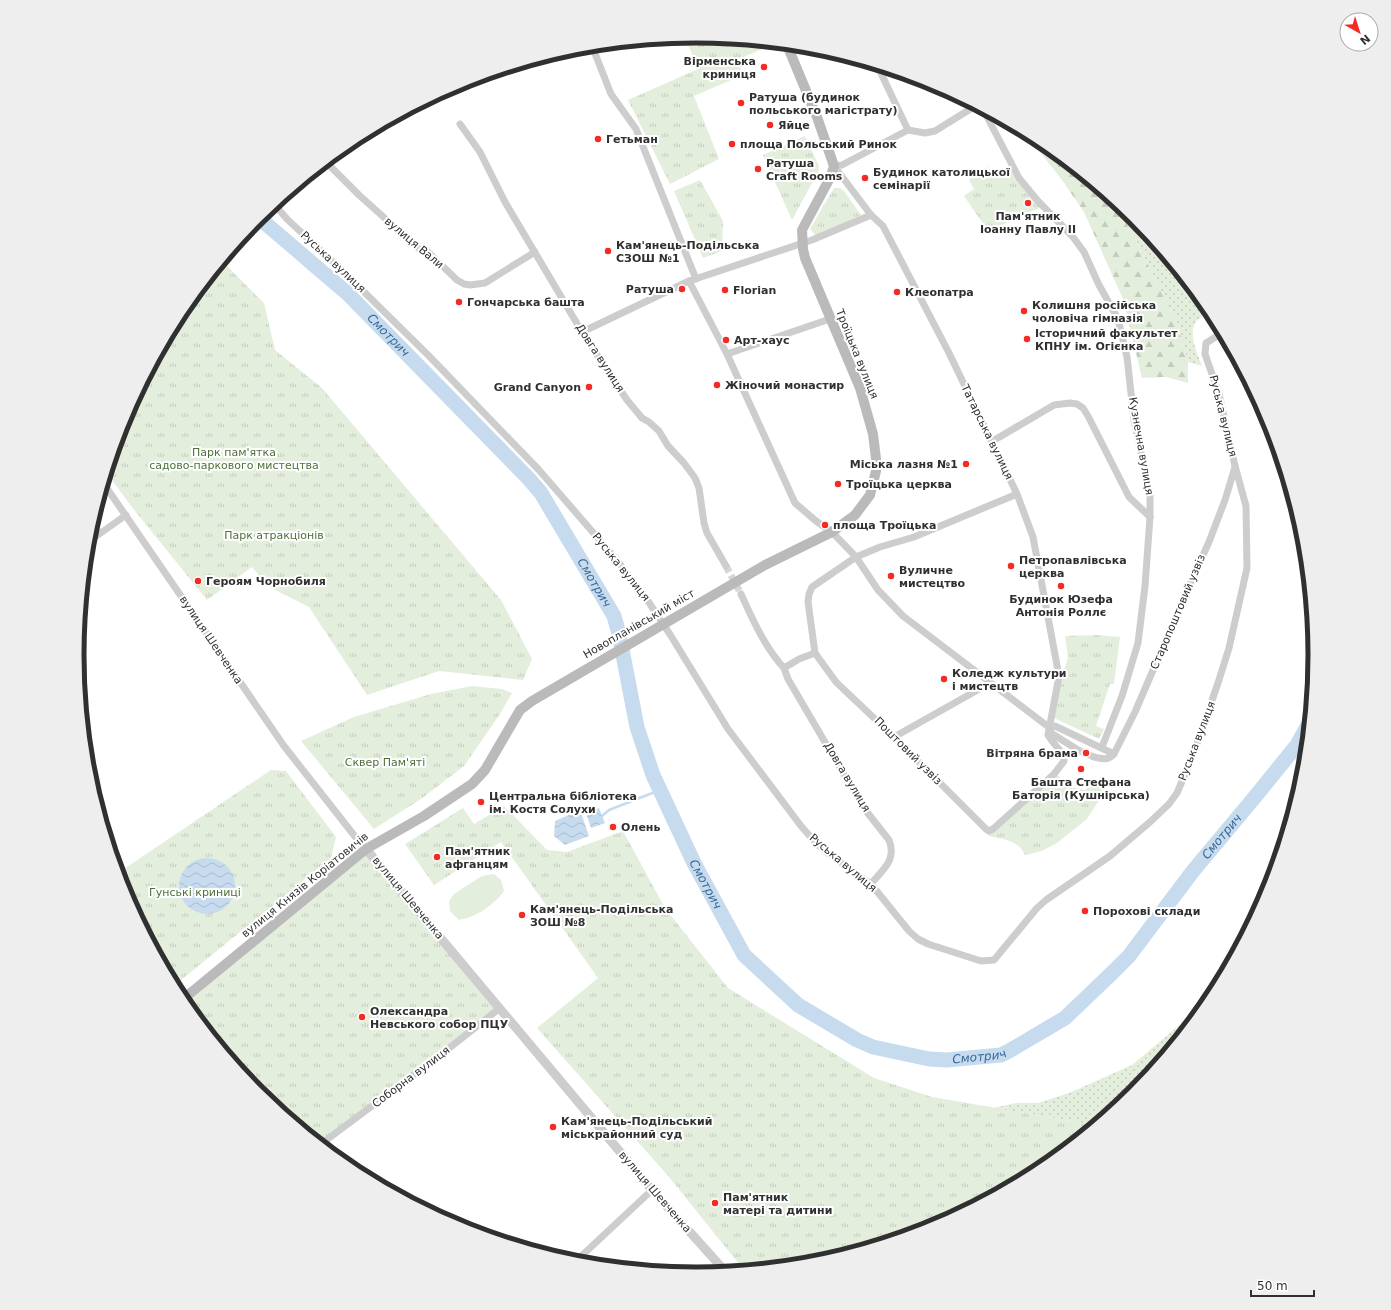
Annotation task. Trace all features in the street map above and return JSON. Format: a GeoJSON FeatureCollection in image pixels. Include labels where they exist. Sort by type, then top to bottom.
{"type":"FeatureCollection","features":[{"type":"Feature","properties":{"kind":"main road"},"geometry":{"type":"LineString","coordinates":[[789,50],[834,166],[831,176],[802,230],[802,243]]}},
{"type":"Feature","properties":{"kind":"main road","name":"Троїцька вулиця"},"geometry":{"type":"LineString","coordinates":[[747,576],[765,565],[832,532],[855,515],[870,495],[877,467],[873,434],[860,388],[805,258],[802,243]]}},
{"type":"Feature","properties":{"kind":"main road","name":"Новопланівський міст"},"geometry":{"type":"LineString","coordinates":[[544,694],[747,576]]}},
{"type":"Feature","properties":{"kind":"main road","name":"вулиця Князів Коріатовичів"},"geometry":{"type":"LineString","coordinates":[[187,996],[366,849],[430,812],[472,784],[485,770],[520,710],[544,694]]}},
{"type":"Feature","properties":{"kind":"street"},"geometry":{"type":"LineString","coordinates":[[594,52],[611,94],[636,129],[696,279]]}},
{"type":"Feature","properties":{"kind":"street"},"geometry":{"type":"LineString","coordinates":[[880,72],[908,130]]}},
{"type":"Feature","properties":{"kind":"street"},"geometry":{"type":"LineString","coordinates":[[834,166],[842,165],[908,130],[925,133],[936,131],[971,109]]}},
{"type":"Feature","properties":{"kind":"street","name":"Кузнечна вулиця"},"geometry":{"type":"LineString","coordinates":[[987,117],[1019,178],[1038,201],[1074,238],[1084,252],[1099,285],[1118,319],[1127,357],[1134,420],[1150,490],[1150,517],[1138,643],[1122,696],[1102,748]]}},
{"type":"Feature","properties":{"kind":"street","name":"Довга вулиця"},"geometry":{"type":"LineString","coordinates":[[460,124],[480,152],[505,202],[582,332],[627,400],[642,418],[659,431],[668,446],[684,463],[695,478],[699,488],[704,523],[707,533],[726,566]]}},
{"type":"Feature","properties":{"kind":"street","name":"вулиця Вали"},"geometry":{"type":"LineString","coordinates":[[329,165],[419,249],[428,252],[452,276],[464,284],[477,285],[485,283],[534,252]]}},
{"type":"Feature","properties":{"kind":"street","name":"Татарська вулиця"},"geometry":{"type":"LineString","coordinates":[[834,166],[871,215],[883,226],[948,351],[1017,494],[1033,537],[1058,676],[1050,728]]}},
{"type":"Feature","properties":{"kind":"street","name":"Руська вулиця"},"geometry":{"type":"LineString","coordinates":[[278,208],[429,356],[539,470],[616,559],[639,589],[671,636],[728,730],[801,826],[830,855],[871,884],[909,931],[918,939],[928,944],[981,961],[994,960],[1042,904],[1110,856],[1169,804],[1177,793],[1192,758],[1229,648],[1247,568],[1246,506],[1235,466],[1219,394],[1205,354],[1206,343],[1217,336]]}},
{"type":"Feature","properties":{"kind":"street"},"geometry":{"type":"LineString","coordinates":[[582,332],[696,279],[812,240],[871,215]]}},
{"type":"Feature","properties":{"kind":"street"},"geometry":{"type":"LineString","coordinates":[[689,282],[727,354],[796,504],[832,532],[856,557],[878,590],[903,616],[1050,728],[1052,733],[1078,750]]}},
{"type":"Feature","properties":{"kind":"street"},"geometry":{"type":"LineString","coordinates":[[727,354],[830,319]]}},
{"type":"Feature","properties":{"kind":"street"},"geometry":{"type":"LineString","coordinates":[[991,442],[1054,405],[1070,402],[1077,404],[1083,408],[1088,416],[1129,497],[1150,517]]}},
{"type":"Feature","properties":{"kind":"street","name":"Старопоштовий узвіз"},"geometry":{"type":"LineString","coordinates":[[1114,754],[1135,712],[1209,542],[1225,500],[1235,466]]}},
{"type":"Feature","properties":{"kind":"street","name":"вулиця Шевченка"},"geometry":{"type":"LineString","coordinates":[[107,488],[284,746],[366,849],[652,1190],[721,1266]]}},
{"type":"Feature","properties":{"kind":"street","name":"Поштовий узвіз"},"geometry":{"type":"LineString","coordinates":[[1017,494],[914,537],[880,547],[856,557],[812,587],[808,602],[815,653],[836,682],[989,831],[1054,774],[1064,761],[1062,753],[1049,738],[1050,728]]}},
{"type":"Feature","properties":{"kind":"street"},"geometry":{"type":"LineString","coordinates":[[95,537],[126,515]]}},
{"type":"Feature","properties":{"kind":"street","name":"Довга вулиця"},"geometry":{"type":"LineString","coordinates":[[741,594],[762,638],[776,660],[784,668],[788,679],[863,807],[889,840],[892,857],[871,884]]}},
{"type":"Feature","properties":{"kind":"street"},"geometry":{"type":"LineString","coordinates":[[784,668],[799,659],[815,653]]}},
{"type":"Feature","properties":{"kind":"street"},"geometry":{"type":"LineString","coordinates":[[894,737],[990,683]]}},
{"type":"Feature","properties":{"kind":"street"},"geometry":{"type":"LineString","coordinates":[[1050,728],[1055,726],[1114,754],[1105,760],[1094,756]]}},
{"type":"Feature","properties":{"kind":"street","name":"Соборна вулиця"},"geometry":{"type":"LineString","coordinates":[[324,1142],[443,1053],[500,1008]]}},
{"type":"Feature","properties":{"kind":"street"},"geometry":{"type":"LineString","coordinates":[[581,1256],[652,1190]]}},
{"type":"Feature","properties":{"kind":"green space"},"geometry":{"type":"Polygon","coordinates":[[[688,43],[736,44],[766,47],[737,60],[743,75],[694,96],[719,159],[670,184],[628,100],[698,69],[688,43]]]}},
{"type":"Feature","properties":{"kind":"green space"},"geometry":{"type":"Polygon","coordinates":[[[805,136],[818,164],[819,170],[792,220],[763,155],[805,136]]]}},
{"type":"Feature","properties":{"kind":"green space"},"geometry":{"type":"Polygon","coordinates":[[[1035,145],[1068,169],[1122,217],[1131,231],[1177,323],[1188,362],[1188,383],[1166,377],[1142,378],[1123,299],[1084,212],[1062,180],[1035,145]]]}},
{"type":"Feature","properties":{"kind":"green space"},"geometry":{"type":"Polygon","coordinates":[[[988,167],[997,179],[1010,170],[1041,207],[988,231],[964,196],[974,189],[969,180],[988,167]]]}},
{"type":"Feature","properties":{"kind":"green space"},"geometry":{"type":"Polygon","coordinates":[[[700,180],[723,221],[722,251],[703,258],[674,191],[700,180]]]}},
{"type":"Feature","properties":{"kind":"green space"},"geometry":{"type":"Polygon","coordinates":[[[834,188],[840,188],[844,191],[861,215],[816,236],[810,229],[834,188]]]}},
{"type":"Feature","properties":{"kind":"green space"},"geometry":{"type":"Polygon","coordinates":[[[1122,217],[1156,251],[1181,282],[1205,316],[1196,322],[1193,328],[1197,354],[1202,366],[1188,362],[1177,323],[1131,231],[1122,217]]]}},
{"type":"Feature","properties":{"kind":"green space","name":"Парк пам'ятка садово-паркового мистецтва"},"geometry":{"type":"Polygon","coordinates":[[[225,264],[264,303],[275,350],[322,388],[501,600],[532,659],[523,680],[439,671],[367,695],[309,607],[269,587],[252,567],[207,600],[131,506],[110,477],[130,421],[165,349],[210,282],[225,264]]]}},
{"type":"Feature","properties":{"kind":"green space"},"geometry":{"type":"Polygon","coordinates":[[[1097,635],[1120,637],[1114,684],[1110,684],[1096,726],[1104,729],[1099,739],[1054,718],[1050,711],[1068,658],[1065,636],[1097,635]]]}},
{"type":"Feature","properties":{"kind":"green space","name":"Сквер Пам'яті"},"geometry":{"type":"Polygon","coordinates":[[[472,686],[502,689],[512,693],[500,714],[464,766],[421,799],[374,829],[301,741],[354,717],[431,694],[472,686]]]}},
{"type":"Feature","properties":{"kind":"green space","name":"Гунські криниці"},"geometry":{"type":"Polygon","coordinates":[[[271,770],[286,771],[336,837],[331,858],[179,982],[165,961],[147,926],[123,870],[271,770]]]}},
{"type":"Feature","properties":{"kind":"green space"},"geometry":{"type":"Polygon","coordinates":[[[1057,774],[1070,787],[1085,790],[1098,780],[1103,784],[1103,794],[1087,819],[1057,843],[1042,851],[1025,855],[1019,846],[1014,843],[1004,839],[988,836],[1057,774]]]}},
{"type":"Feature","properties":{"kind":"green space"},"geometry":{"type":"Polygon","coordinates":[[[504,806],[547,850],[567,852],[623,831],[665,908],[728,988],[874,1078],[932,1097],[1088,1124],[1036,1164],[966,1204],[930,1220],[892,1235],[854,1246],[775,1262],[740,1266],[669,1177],[537,1028],[598,978],[501,842],[434,885],[405,844],[463,808],[474,824],[504,806]]]}},
{"type":"Feature","properties":{"kind":"green space"},"geometry":{"type":"Polygon","coordinates":[[[366,849],[500,1008],[324,1142],[292,1115],[235,1059],[210,1028],[187,996],[366,849]]]}},
{"type":"Feature","properties":{"kind":"green space"},"geometry":{"type":"Polygon","coordinates":[[[494,874],[501,880],[504,891],[490,906],[484,910],[459,920],[450,911],[449,901],[454,894],[482,876],[494,874]]]}},
{"type":"Feature","properties":{"kind":"green space"},"geometry":{"type":"Polygon","coordinates":[[[1188,1018],[1156,1059],[1128,1088],[1088,1124],[993,1108],[1016,1103],[1038,1103],[1069,1093],[1132,1065],[1188,1018]]]}},
{"type":"Feature","properties":{"kind":"water"},"geometry":{"type":"Polygon","coordinates":[[[599,808],[605,823],[591,828],[586,813],[599,808]]]}},
{"type":"Feature","properties":{"kind":"water"},"geometry":{"type":"Polygon","coordinates":[[[580,810],[589,836],[565,845],[554,836],[555,821],[580,810]]]}},
{"type":"Feature","properties":{"kind":"water"},"geometry":{"type":"Polygon","coordinates":[[[207,858],[218,860],[227,866],[233,875],[235,886],[233,897],[227,906],[218,912],[207,914],[196,912],[187,906],[181,897],[179,886],[181,875],[187,866],[196,860],[207,858]]]}},
{"type":"Feature","properties":{"kind":"waterway","name":"Смотрич"},"geometry":{"type":"LineString","coordinates":[[263,222],[348,294],[541,493],[614,616],[619,634],[637,727],[653,775],[694,863],[744,955],[798,1005],[857,1040],[873,1047],[929,1059],[947,1060],[1001,1055],[1065,1018],[1129,956],[1193,871],[1297,745],[1302,736]]}},
{"type":"Feature","properties":{"kind":"waterway"},"geometry":{"type":"LineString","coordinates":[[602,816],[609,810],[660,790]]}},
{"type":"Feature","properties":{"kind":"tunnel"},"geometry":{"type":"LineString","coordinates":[[726,566],[741,594]]}},
{"type":"Feature","properties":{"kind":"tunnel"},"geometry":{"type":"LineString","coordinates":[[1078,750],[1094,757]]}},
{"type":"Feature","properties":{"kind":"place","name":"Вірменська криниця"},"geometry":{"type":"Point","coordinates":[764,67]}},
{"type":"Feature","properties":{"kind":"place","name":"Ратуша (будинок польського магістрату)"},"geometry":{"type":"Point","coordinates":[741,103]}},
{"type":"Feature","properties":{"kind":"place","name":"Яйце"},"geometry":{"type":"Point","coordinates":[770,125]}},
{"type":"Feature","properties":{"kind":"place","name":"Гетьман"},"geometry":{"type":"Point","coordinates":[598,139]}},
{"type":"Feature","properties":{"kind":"place","name":"площа Польський Ринок"},"geometry":{"type":"Point","coordinates":[732,144]}},
{"type":"Feature","properties":{"kind":"place","name":"Ратуша Craft Rooms"},"geometry":{"type":"Point","coordinates":[758,169]}},
{"type":"Feature","properties":{"kind":"place","name":"Будинок католицької семінарії"},"geometry":{"type":"Point","coordinates":[865,178]}},
{"type":"Feature","properties":{"kind":"place","name":"Пам'ятник Iоанну Павлу II"},"geometry":{"type":"Point","coordinates":[1028,203]}},
{"type":"Feature","properties":{"kind":"place","name":"Кам'янець-Подільська СЗОШ №1"},"geometry":{"type":"Point","coordinates":[608,251]}},
{"type":"Feature","properties":{"kind":"place","name":"Ратуша"},"geometry":{"type":"Point","coordinates":[682,289]}},
{"type":"Feature","properties":{"kind":"place","name":"Florian"},"geometry":{"type":"Point","coordinates":[725,290]}},
{"type":"Feature","properties":{"kind":"place","name":"Клеопатра"},"geometry":{"type":"Point","coordinates":[897,292]}},
{"type":"Feature","properties":{"kind":"place","name":"Гончарська башта"},"geometry":{"type":"Point","coordinates":[459,302]}},
{"type":"Feature","properties":{"kind":"place","name":"Колишня російська чоловіча гімназія"},"geometry":{"type":"Point","coordinates":[1024,311]}},
{"type":"Feature","properties":{"kind":"place","name":"Історичний факультет КПНУ ім. Огієнка"},"geometry":{"type":"Point","coordinates":[1027,339]}},
{"type":"Feature","properties":{"kind":"place","name":"Арт-хаус"},"geometry":{"type":"Point","coordinates":[726,340]}},
{"type":"Feature","properties":{"kind":"place","name":"Жіночий монастир"},"geometry":{"type":"Point","coordinates":[717,385]}},
{"type":"Feature","properties":{"kind":"place","name":"Grand Canyon"},"geometry":{"type":"Point","coordinates":[589,387]}},
{"type":"Feature","properties":{"kind":"place","name":"Міська лазня №1"},"geometry":{"type":"Point","coordinates":[966,464]}},
{"type":"Feature","properties":{"kind":"place","name":"Троїцька церква"},"geometry":{"type":"Point","coordinates":[838,484]}},
{"type":"Feature","properties":{"kind":"place","name":"площа Троїцька"},"geometry":{"type":"Point","coordinates":[825,525]}},
{"type":"Feature","properties":{"kind":"place","name":"Петропавлівська церква"},"geometry":{"type":"Point","coordinates":[1011,566]}},
{"type":"Feature","properties":{"kind":"place","name":"Вуличне мистецтво"},"geometry":{"type":"Point","coordinates":[891,576]}},
{"type":"Feature","properties":{"kind":"place","name":"Героям Чорнобиля"},"geometry":{"type":"Point","coordinates":[198,581]}},
{"type":"Feature","properties":{"kind":"place","name":"Будинок Юзефа Антонія Роллє"},"geometry":{"type":"Point","coordinates":[1061,586]}},
{"type":"Feature","properties":{"kind":"place","name":"Коледж культури і мистецтв"},"geometry":{"type":"Point","coordinates":[944,679]}},
{"type":"Feature","properties":{"kind":"place","name":"Вітряна брама"},"geometry":{"type":"Point","coordinates":[1086,753]}},
{"type":"Feature","properties":{"kind":"place","name":"Башта Стефана Баторія (Кушнірська)"},"geometry":{"type":"Point","coordinates":[1081,769]}},
{"type":"Feature","properties":{"kind":"place","name":"Центральна бібліотека ім. Костя Солухи"},"geometry":{"type":"Point","coordinates":[481,802]}},
{"type":"Feature","properties":{"kind":"place","name":"Олень"},"geometry":{"type":"Point","coordinates":[613,827]}},
{"type":"Feature","properties":{"kind":"place","name":"Пам'ятник афганцям"},"geometry":{"type":"Point","coordinates":[437,857]}},
{"type":"Feature","properties":{"kind":"place","name":"Порохові склади"},"geometry":{"type":"Point","coordinates":[1085,911]}},
{"type":"Feature","properties":{"kind":"place","name":"Кам'янець-Подільська ЗОШ №8"},"geometry":{"type":"Point","coordinates":[522,915]}},
{"type":"Feature","properties":{"kind":"place","name":"Олександра Невського собор ПЦУ"},"geometry":{"type":"Point","coordinates":[362,1017]}},
{"type":"Feature","properties":{"kind":"place","name":"Кам'янець-Подільський міськрайонний суд"},"geometry":{"type":"Point","coordinates":[553,1127]}},
{"type":"Feature","properties":{"kind":"place","name":"Пам'ятник матері та дитини"},"geometry":{"type":"Point","coordinates":[715,1203]}},
{"type":"Feature","properties":{"kind":"park label","name":"Парк атракціонів"},"geometry":{"type":"Point","coordinates":[274,535]}}]}
